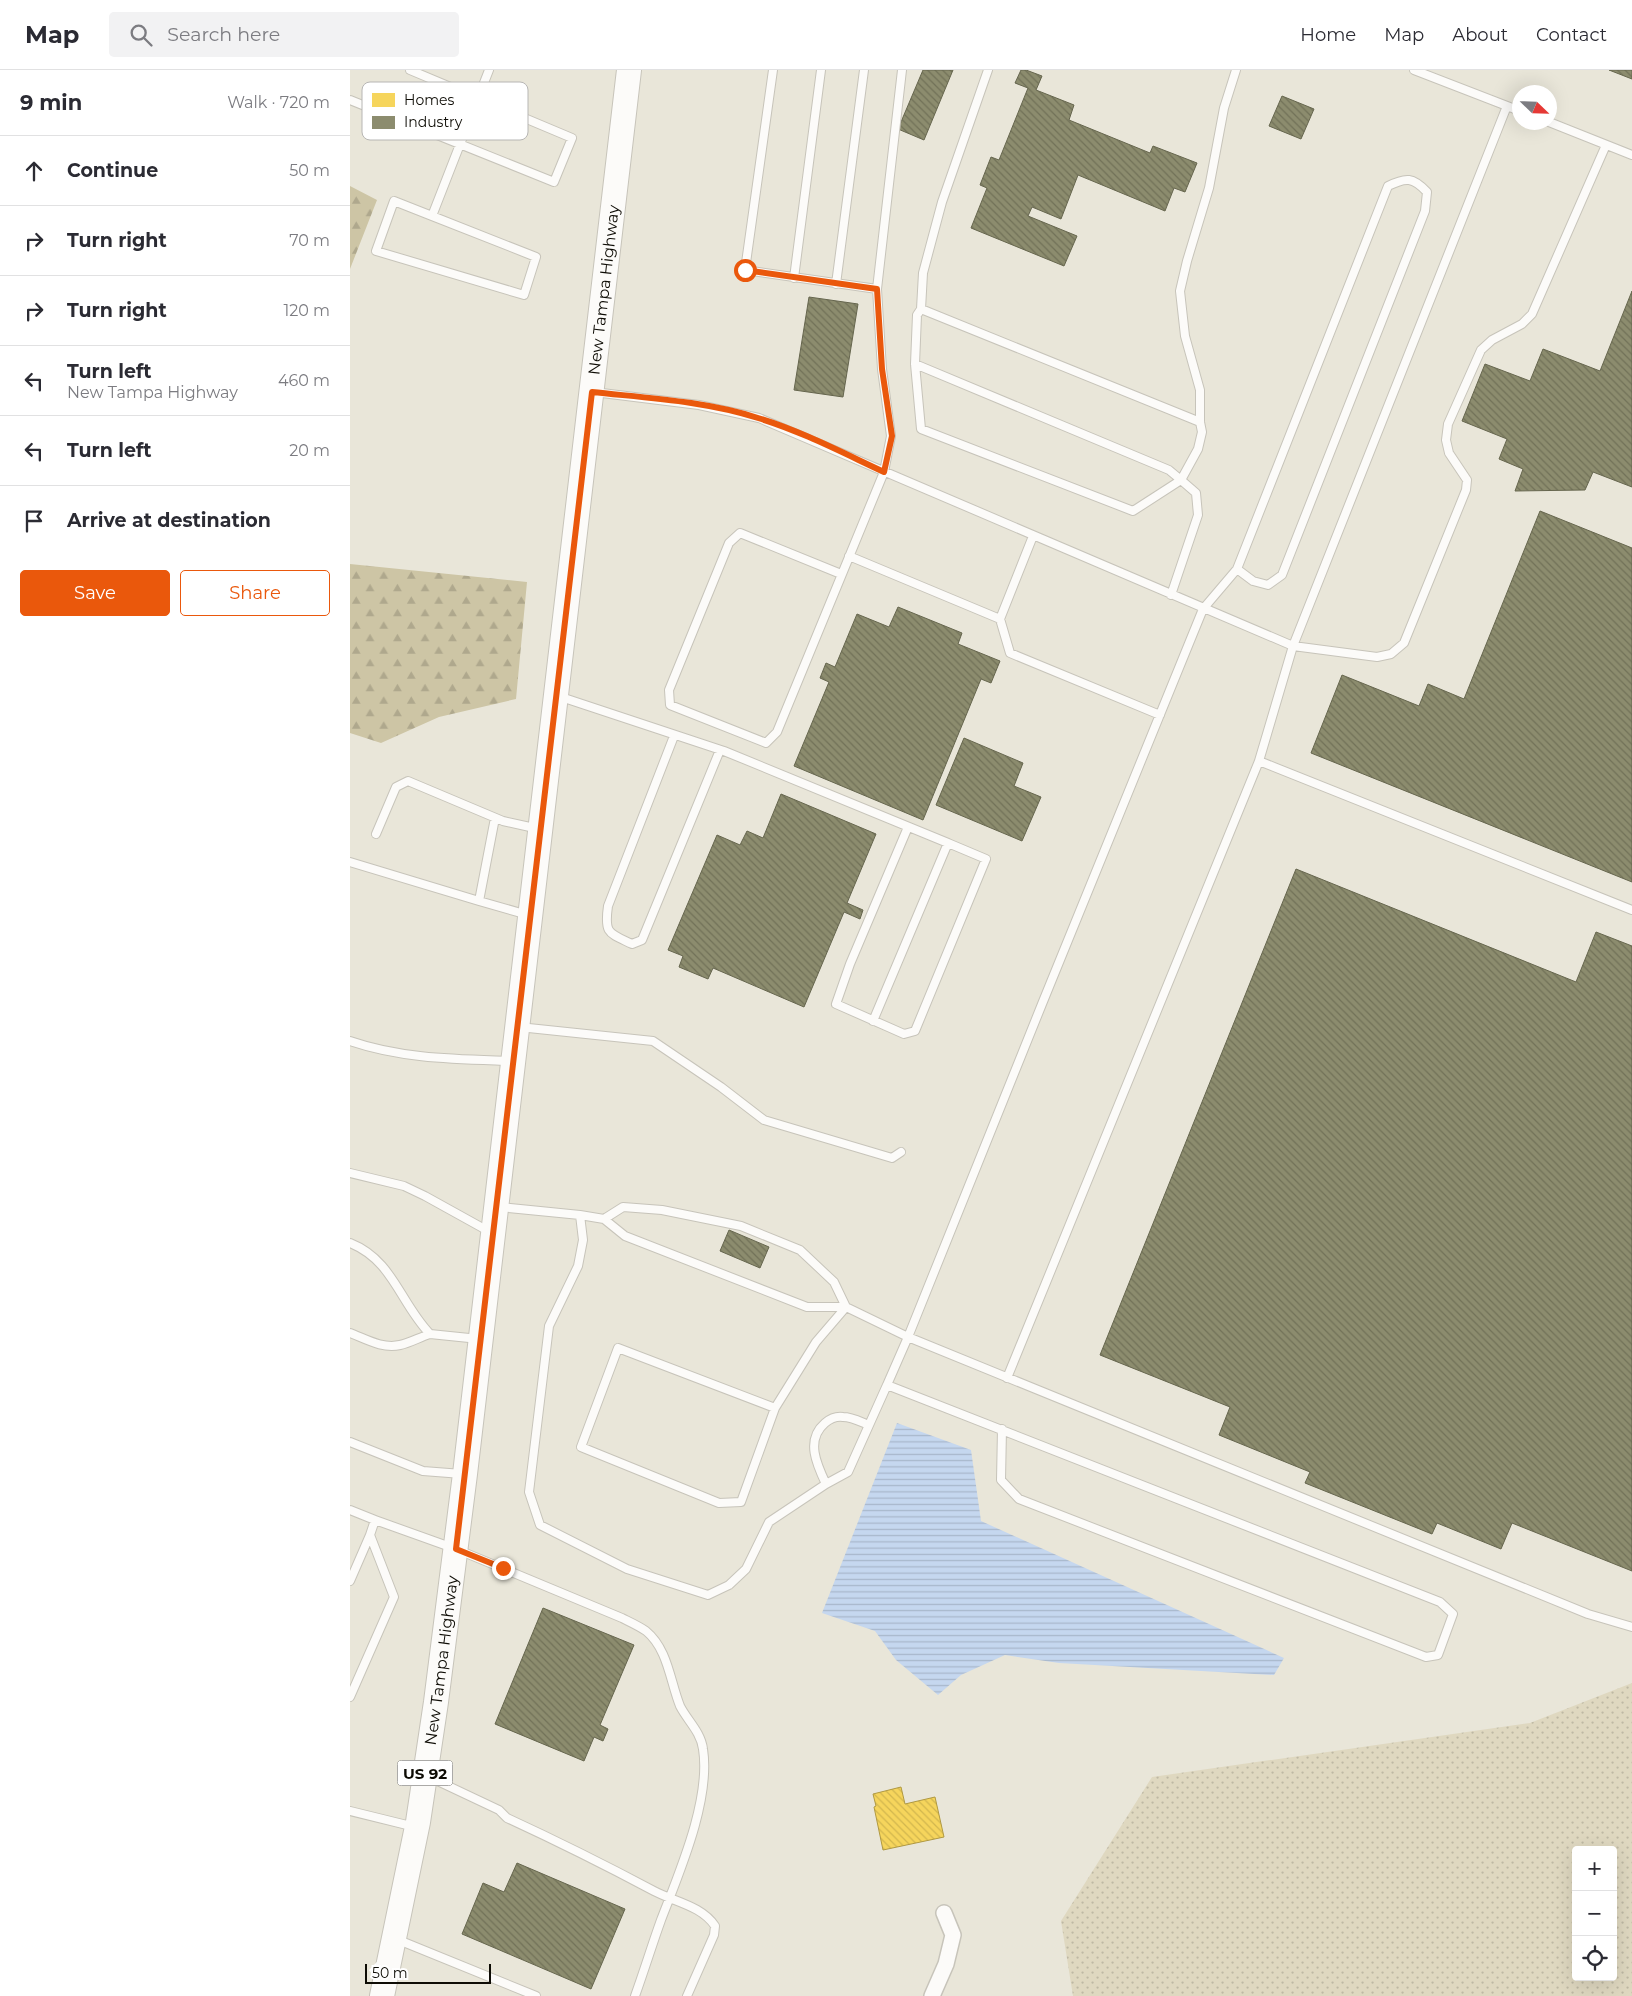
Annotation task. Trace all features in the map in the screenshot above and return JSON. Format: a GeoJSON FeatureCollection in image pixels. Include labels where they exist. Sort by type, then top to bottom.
{"type":"FeatureCollection","features":[{"type":"Feature","properties":{"kind":"main road","name":"New Tampa Highway"},"geometry":{"type":"LineString","coordinates":[[382,1996],[417,1828],[456,1549],[629,70]]}},
{"type":"Feature","properties":{"kind":"street"},"geometry":{"type":"LineString","coordinates":[[932,1996],[946,1964],[953,1935],[944,1912]]}},
{"type":"Feature","properties":{"kind":"lane"},"geometry":{"type":"LineString","coordinates":[[410,70],[439,82]]}},
{"type":"Feature","properties":{"kind":"lane"},"geometry":{"type":"LineString","coordinates":[[484,82],[489,70]]}},
{"type":"Feature","properties":{"kind":"lane"},"geometry":{"type":"LineString","coordinates":[[774,70],[745,270],[877,289]]}},
{"type":"Feature","properties":{"kind":"lane"},"geometry":{"type":"LineString","coordinates":[[794,278],[821,70]]}},
{"type":"Feature","properties":{"kind":"lane"},"geometry":{"type":"LineString","coordinates":[[836,284],[864,70]]}},
{"type":"Feature","properties":{"kind":"lane"},"geometry":{"type":"LineString","coordinates":[[841,574],[740,533],[729,544],[668,690],[670,705],[766,743],[777,732],[884,472],[892,436],[882,369],[877,289],[902,70]]}},
{"type":"Feature","properties":{"kind":"lane"},"geometry":{"type":"LineString","coordinates":[[988,70],[942,202],[923,273],[921,309],[917,315],[915,364],[921,429],[1134,511],[1181,480],[1198,449],[1202,432],[1200,422],[1200,390],[1185,336],[1180,291],[1209,188],[1224,108],[1236,70]]}},
{"type":"Feature","properties":{"kind":"lane"},"geometry":{"type":"LineString","coordinates":[[1414,70],[1512,108]]}},
{"type":"Feature","properties":{"kind":"lane"},"geometry":{"type":"LineString","coordinates":[[350,100],[362,105]]}},
{"type":"Feature","properties":{"kind":"lane"},"geometry":{"type":"LineString","coordinates":[[1007,1378],[1259,761],[1293,646],[1507,106]]}},
{"type":"Feature","properties":{"kind":"lane"},"geometry":{"type":"LineString","coordinates":[[450,140],[554,182],[572,138],[528,119]]}},
{"type":"Feature","properties":{"kind":"lane"},"geometry":{"type":"LineString","coordinates":[[1557,125],[1632,155]]}},
{"type":"Feature","properties":{"kind":"lane"},"geometry":{"type":"LineString","coordinates":[[432,216],[462,140]]}},
{"type":"Feature","properties":{"kind":"lane"},"geometry":{"type":"LineString","coordinates":[[592,392],[699,405],[741,413],[788,429],[884,472],[1293,646],[1377,657],[1391,654],[1404,643],[1466,490],[1466,480],[1449,453],[1446,440],[1448,424],[1481,350],[1492,340],[1522,324],[1532,314],[1606,145]]}},
{"type":"Feature","properties":{"kind":"lane"},"geometry":{"type":"LineString","coordinates":[[580,1215],[583,1240],[578,1266],[549,1326],[530,1492],[540,1525],[627,1569],[708,1595],[729,1585],[746,1569],[769,1522],[826,1484],[848,1472],[908,1337],[1204,609],[1237,569],[1388,186],[1401,179],[1417,181],[1427,192],[1425,211],[1282,575],[1268,585],[1253,581],[1237,569]]}},
{"type":"Feature","properties":{"kind":"lane"},"geometry":{"type":"LineString","coordinates":[[394,201],[432,216],[536,257],[524,295],[376,251],[394,201]]}},
{"type":"Feature","properties":{"kind":"lane"},"geometry":{"type":"LineString","coordinates":[[921,309],[1200,422]]}},
{"type":"Feature","properties":{"kind":"lane"},"geometry":{"type":"LineString","coordinates":[[915,364],[1169,470],[1196,493],[1198,515],[1171,595]]}},
{"type":"Feature","properties":{"kind":"lane"},"geometry":{"type":"LineString","coordinates":[[1033,536],[1000,619],[1010,653],[1160,715]]}},
{"type":"Feature","properties":{"kind":"lane"},"geometry":{"type":"LineString","coordinates":[[849,556],[1000,619]]}},
{"type":"Feature","properties":{"kind":"lane"},"geometry":{"type":"LineString","coordinates":[[556,695],[720,750],[948,843],[986,859],[915,1031],[904,1034],[836,1004],[850,964],[908,827]]}},
{"type":"Feature","properties":{"kind":"lane"},"geometry":{"type":"LineString","coordinates":[[674,736],[608,906],[606,922],[611,934],[632,944],[642,940],[720,750]]}},
{"type":"Feature","properties":{"kind":"lane"},"geometry":{"type":"LineString","coordinates":[[1259,761],[1632,910]]}},
{"type":"Feature","properties":{"kind":"lane"},"geometry":{"type":"LineString","coordinates":[[376,834],[396,787],[408,782],[495,818],[540,830]]}},
{"type":"Feature","properties":{"kind":"lane"},"geometry":{"type":"LineString","coordinates":[[479,901],[495,818]]}},
{"type":"Feature","properties":{"kind":"lane"},"geometry":{"type":"LineString","coordinates":[[873,1021],[948,843]]}},
{"type":"Feature","properties":{"kind":"lane"},"geometry":{"type":"LineString","coordinates":[[350,862],[531,916]]}},
{"type":"Feature","properties":{"kind":"lane"},"geometry":{"type":"LineString","coordinates":[[518,1027],[653,1041],[721,1087],[764,1120],[892,1158],[901,1152]]}},
{"type":"Feature","properties":{"kind":"lane"},"geometry":{"type":"LineString","coordinates":[[350,1042],[402,1054],[514,1062]]}},
{"type":"Feature","properties":{"kind":"lane"},"geometry":{"type":"LineString","coordinates":[[350,1173],[404,1186],[494,1234]]}},
{"type":"Feature","properties":{"kind":"lane"},"geometry":{"type":"LineString","coordinates":[[497,1206],[604,1219],[625,1236],[807,1307],[846,1307],[908,1337],[1578,1611],[1632,1626]]}},
{"type":"Feature","properties":{"kind":"lane"},"geometry":{"type":"LineString","coordinates":[[604,1219],[623,1207],[662,1210],[741,1226],[800,1250],[834,1282],[846,1307]]}},
{"type":"Feature","properties":{"kind":"lane"},"geometry":{"type":"LineString","coordinates":[[350,1242],[373,1255],[384,1266],[419,1322],[430,1334]]}},
{"type":"Feature","properties":{"kind":"lane"},"geometry":{"type":"LineString","coordinates":[[775,1408],[618,1348],[581,1447],[718,1503],[740,1502],[775,1408],[816,1342],[846,1307]]}},
{"type":"Feature","properties":{"kind":"lane"},"geometry":{"type":"LineString","coordinates":[[350,1333],[378,1344],[390,1346],[401,1345],[430,1334],[481,1340]]}},
{"type":"Feature","properties":{"kind":"lane"},"geometry":{"type":"LineString","coordinates":[[887,1385],[1002,1429],[1440,1602],[1453,1614],[1438,1655],[1426,1657],[1019,1499],[1001,1480],[1002,1429]]}},
{"type":"Feature","properties":{"kind":"lane"},"geometry":{"type":"LineString","coordinates":[[826,1484],[816,1464],[814,1452],[818,1430],[832,1418],[842,1416],[869,1425]]}},
{"type":"Feature","properties":{"kind":"lane"},"geometry":{"type":"LineString","coordinates":[[350,1442],[423,1471],[465,1474]]}},
{"type":"Feature","properties":{"kind":"lane"},"geometry":{"type":"LineString","coordinates":[[350,1510],[456,1549],[622,1618],[644,1630],[661,1651],[681,1706],[694,1726],[703,1748],[704,1774],[698,1812],[682,1867],[636,1996]]}},
{"type":"Feature","properties":{"kind":"lane"},"geometry":{"type":"LineString","coordinates":[[350,1581],[375,1520]]}},
{"type":"Feature","properties":{"kind":"lane"},"geometry":{"type":"LineString","coordinates":[[350,1697],[394,1597],[370,1535]]}},
{"type":"Feature","properties":{"kind":"lane"},"geometry":{"type":"LineString","coordinates":[[425,1775],[500,1810],[507,1818],[704,1913],[715,1926],[714,1936],[687,1996]]}},
{"type":"Feature","properties":{"kind":"lane"},"geometry":{"type":"LineString","coordinates":[[350,1811],[417,1828]]}},
{"type":"Feature","properties":{"kind":"lane"},"geometry":{"type":"LineString","coordinates":[[394,1938],[536,1996]]}},
{"type":"Feature","properties":{"kind":"shaded area"},"geometry":{"type":"Polygon","coordinates":[[[1632,1683],[1632,1996],[1073,1996],[1061,1921],[1152,1777],[1530,1723],[1632,1683]]]}},
{"type":"Feature","properties":{"kind":"green space"},"geometry":{"type":"Polygon","coordinates":[[[350,186],[377,200],[350,269],[350,186]]]}},
{"type":"Feature","properties":{"kind":"green space"},"geometry":{"type":"Polygon","coordinates":[[[350,564],[527,582],[516,699],[439,717],[381,743],[350,733],[350,564]]]}},
{"type":"Feature","properties":{"kind":"water"},"geometry":{"type":"Polygon","coordinates":[[[897,1423],[971,1450],[981,1521],[1284,1658],[1274,1675],[1059,1663],[1005,1655],[961,1675],[938,1695],[896,1660],[875,1631],[822,1613],[897,1423]]]}},
{"type":"Feature","properties":{"kind":"building: Homes"},"geometry":{"type":"Polygon","coordinates":[[[901,1787],[905,1804],[935,1797],[944,1837],[883,1850],[873,1794],[901,1787]]]}},
{"type":"Feature","properties":{"kind":"building: Industry"},"geometry":{"type":"Polygon","coordinates":[[[923,70],[953,70],[924,140],[898,129],[923,70]]]}},
{"type":"Feature","properties":{"kind":"building: Industry"},"geometry":{"type":"Polygon","coordinates":[[[1021,70],[1042,76],[1036,90],[1074,105],[1069,120],[1150,153],[1153,146],[1197,163],[1185,192],[1174,188],[1165,211],[1078,175],[1061,219],[1032,207],[1028,216],[1077,236],[1064,266],[971,228],[987,188],[980,185],[991,157],[999,160],[1028,88],[1015,83],[1021,70]]]}},
{"type":"Feature","properties":{"kind":"building: Industry"},"geometry":{"type":"Polygon","coordinates":[[[1609,70],[1632,70],[1632,79],[1609,70]]]}},
{"type":"Feature","properties":{"kind":"building: Industry"},"geometry":{"type":"Polygon","coordinates":[[[1282,96],[1314,109],[1301,139],[1269,126],[1282,96]]]}},
{"type":"Feature","properties":{"kind":"building: Industry"},"geometry":{"type":"Polygon","coordinates":[[[1632,291],[1632,487],[1593,472],[1585,490],[1515,491],[1523,469],[1499,459],[1507,439],[1462,421],[1485,364],[1530,381],[1543,349],[1600,371],[1632,291]]]}},
{"type":"Feature","properties":{"kind":"building: Industry"},"geometry":{"type":"Polygon","coordinates":[[[809,297],[858,304],[843,397],[794,390],[809,297]]]}},
{"type":"Feature","properties":{"kind":"building: Industry"},"geometry":{"type":"Polygon","coordinates":[[[1540,511],[1632,548],[1632,882],[1311,753],[1342,675],[1419,706],[1428,684],[1464,699],[1540,511]]]}},
{"type":"Feature","properties":{"kind":"building: Industry"},"geometry":{"type":"Polygon","coordinates":[[[898,607],[962,633],[958,644],[1000,661],[991,683],[981,679],[923,820],[794,766],[829,682],[820,678],[826,663],[835,667],[857,614],[889,627],[898,607]]]}},
{"type":"Feature","properties":{"kind":"building: Industry"},"geometry":{"type":"Polygon","coordinates":[[[964,738],[1023,763],[1014,786],[1041,797],[1022,841],[936,805],[964,738]]]}},
{"type":"Feature","properties":{"kind":"building: Industry"},"geometry":{"type":"Polygon","coordinates":[[[781,794],[876,834],[847,903],[863,910],[860,919],[844,912],[804,1007],[713,968],[708,979],[679,967],[683,956],[668,950],[717,835],[740,845],[747,831],[763,838],[781,794]]]}},
{"type":"Feature","properties":{"kind":"building: Industry"},"geometry":{"type":"Polygon","coordinates":[[[1296,869],[1576,982],[1596,932],[1632,946],[1632,1571],[1512,1523],[1501,1549],[1437,1523],[1432,1534],[1305,1483],[1310,1472],[1219,1435],[1230,1407],[1100,1355],[1296,869]]]}},
{"type":"Feature","properties":{"kind":"building: Industry"},"geometry":{"type":"Polygon","coordinates":[[[729,1230],[769,1247],[760,1268],[720,1251],[729,1230]]]}},
{"type":"Feature","properties":{"kind":"building: Industry"},"geometry":{"type":"Polygon","coordinates":[[[543,1608],[634,1645],[600,1725],[608,1729],[603,1741],[594,1737],[584,1761],[495,1724],[543,1608]]]}},
{"type":"Feature","properties":{"kind":"building: Industry"},"geometry":{"type":"Polygon","coordinates":[[[517,1863],[625,1909],[591,1989],[462,1934],[483,1883],[504,1892],[517,1863]]]}},
{"type":"Feature","properties":{"kind":"route"},"geometry":{"type":"LineString","coordinates":[[503,1568],[456,1549],[592,392],[699,405],[741,413],[788,429],[884,472],[892,436],[882,369],[877,289],[745,270]]}}]}
